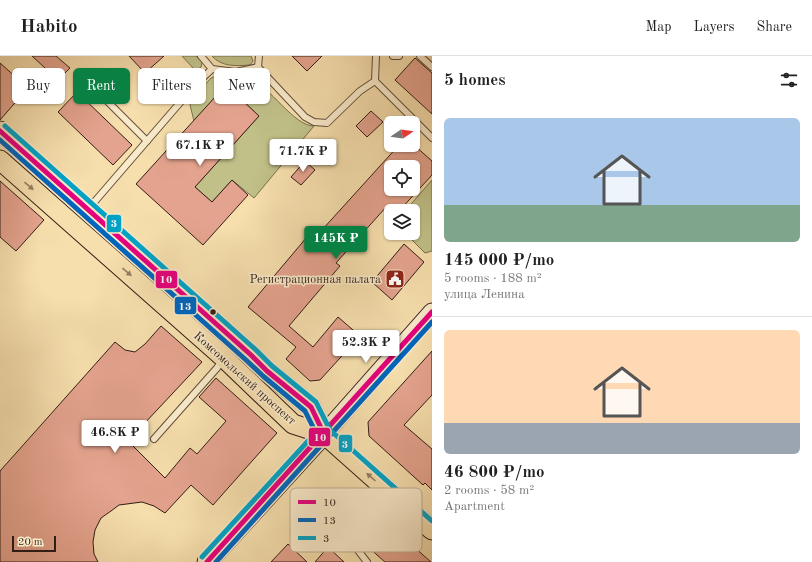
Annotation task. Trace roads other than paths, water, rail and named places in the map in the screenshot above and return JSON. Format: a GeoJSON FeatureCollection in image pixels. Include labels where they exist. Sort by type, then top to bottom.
{"type":"FeatureCollection","features":[{"type":"Feature","properties":{"kind":"main road","name":"Комсомольский проспект"},"geometry":{"type":"LineString","coordinates":[[0,131],[268,371],[311,407],[324,434]]}},
{"type":"Feature","properties":{"kind":"main road","name":"Комсомольский проспект"},"geometry":{"type":"LineString","coordinates":[[0,160],[224,358],[293,424],[324,434]]}},
{"type":"Feature","properties":{"kind":"main road"},"geometry":{"type":"LineString","coordinates":[[207,562],[432,313]]}},
{"type":"Feature","properties":{"kind":"main road"},"geometry":{"type":"LineString","coordinates":[[324,434],[384,488]]}},
{"type":"Feature","properties":{"kind":"main road"},"geometry":{"type":"LineString","coordinates":[[422,521],[432,530]]}},
{"type":"Feature","properties":{"kind":"lane"},"geometry":{"type":"LineString","coordinates":[[202,56],[212,68],[236,72],[258,67]]}},
{"type":"Feature","properties":{"kind":"lane"},"geometry":{"type":"LineString","coordinates":[[259,56],[258,67],[305,117],[314,122],[327,123],[360,91],[375,81]]}},
{"type":"Feature","properties":{"kind":"lane"},"geometry":{"type":"LineString","coordinates":[[376,56],[375,81],[432,138]]}},
{"type":"Feature","properties":{"kind":"lane"},"geometry":{"type":"LineString","coordinates":[[393,56],[399,56]]}},
{"type":"Feature","properties":{"kind":"lane"},"geometry":{"type":"LineString","coordinates":[[420,56],[432,67]]}},
{"type":"Feature","properties":{"kind":"lane"},"geometry":{"type":"LineString","coordinates":[[87,210],[100,197],[197,83],[212,68]]}},
{"type":"Feature","properties":{"kind":"lane"},"geometry":{"type":"LineString","coordinates":[[110,104],[147,141]]}},
{"type":"Feature","properties":{"kind":"lane"},"geometry":{"type":"LineString","coordinates":[[154,439],[217,368],[224,358]]}},
{"type":"Feature","properties":{"kind":"lane"},"geometry":{"type":"LineString","coordinates":[[359,552],[367,562]]}},
{"type":"Feature","properties":{"kind":"place","name":"Регистрационная палата"},"geometry":{"type":"Point","coordinates":[395,279]}}]}
